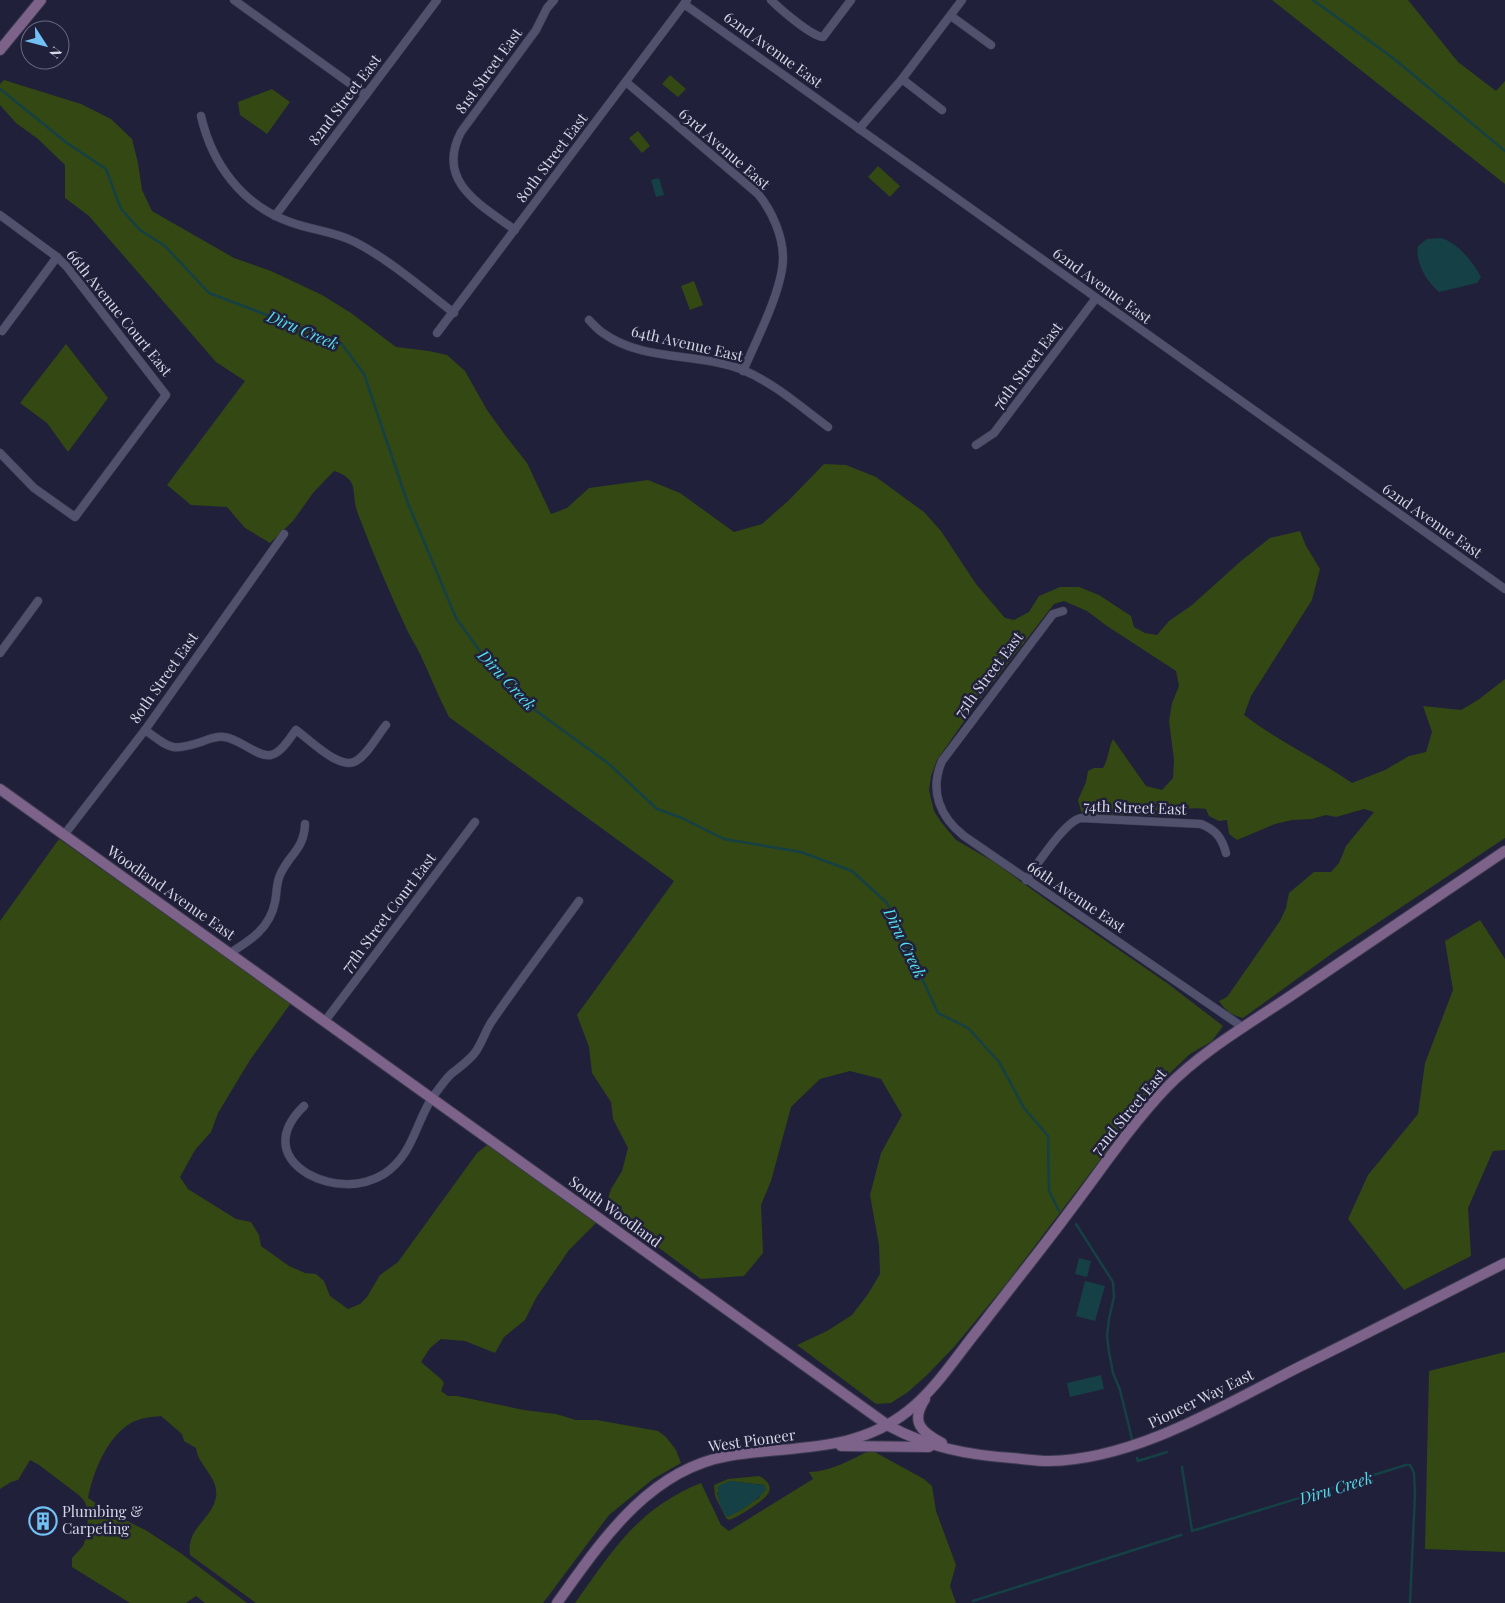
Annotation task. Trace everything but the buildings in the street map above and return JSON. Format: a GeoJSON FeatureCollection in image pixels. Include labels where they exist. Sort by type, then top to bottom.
{"type":"FeatureCollection","features":[{"type":"Feature","properties":{"kind":"main road"},"geometry":{"type":"LineString","coordinates":[[0,50],[40,0]]}},
{"type":"Feature","properties":{"kind":"main road","name":"Woodland Avenue East"},"geometry":{"type":"LineString","coordinates":[[0,789],[325,1021]]}},
{"type":"Feature","properties":{"kind":"main road","name":"72nd Street East"},"geometry":{"type":"LineString","coordinates":[[889,1426],[911,1408],[935,1384],[1155,1100],[1180,1074],[1244,1028],[1505,851]]}},
{"type":"Feature","properties":{"kind":"main road","name":"South Woodland"},"geometry":{"type":"LineString","coordinates":[[325,1021],[431,1099],[889,1426]]}},
{"type":"Feature","properties":{"kind":"main road","name":"Pioneer Way East"},"geometry":{"type":"LineString","coordinates":[[889,1426],[908,1436],[939,1448],[997,1458],[1051,1461],[1098,1455],[1146,1442],[1224,1405],[1505,1263]]}},
{"type":"Feature","properties":{"kind":"main road"},"geometry":{"type":"LineString","coordinates":[[935,1384],[918,1412],[919,1425],[928,1436],[961,1453]]}},
{"type":"Feature","properties":{"kind":"main road","name":"West Pioneer"},"geometry":{"type":"LineString","coordinates":[[557,1603],[596,1549],[627,1512],[654,1490],[680,1474],[726,1456],[825,1446],[856,1438],[889,1426]]}},
{"type":"Feature","properties":{"kind":"main road"},"geometry":{"type":"LineString","coordinates":[[825,1446],[939,1448]]}},
{"type":"Feature","properties":{"kind":"street"},"geometry":{"type":"LineString","coordinates":[[234,0],[366,95]]}},
{"type":"Feature","properties":{"kind":"street","name":"82nd Street East"},"geometry":{"type":"LineString","coordinates":[[275,216],[437,0]]}},
{"type":"Feature","properties":{"kind":"street","name":"81st Street East"},"geometry":{"type":"LineString","coordinates":[[515,230],[471,198],[462,188],[455,173],[453,161],[454,148],[460,132],[536,30],[547,8],[554,0]]}},
{"type":"Feature","properties":{"kind":"street"},"geometry":{"type":"LineString","coordinates":[[771,0],[805,27],[823,37],[851,0]]}},
{"type":"Feature","properties":{"kind":"street"},"geometry":{"type":"LineString","coordinates":[[859,129],[902,79],[962,0]]}},
{"type":"Feature","properties":{"kind":"street","name":"80th Street East"},"geometry":{"type":"LineString","coordinates":[[438,333],[686,2]]}},
{"type":"Feature","properties":{"kind":"street","name":"62nd Avenue East"},"geometry":{"type":"LineString","coordinates":[[686,2],[859,129],[1505,590]]}},
{"type":"Feature","properties":{"kind":"street"},"geometry":{"type":"LineString","coordinates":[[951,16],[991,45]]}},
{"type":"Feature","properties":{"kind":"street"},"geometry":{"type":"LineString","coordinates":[[902,79],[942,110]]}},
{"type":"Feature","properties":{"kind":"street","name":"63rd Avenue East"},"geometry":{"type":"LineString","coordinates":[[626,82],[758,194],[771,215],[781,240],[783,250],[782,267],[777,289],[744,371]]}},
{"type":"Feature","properties":{"kind":"street"},"geometry":{"type":"LineString","coordinates":[[201,116],[210,145],[225,173],[248,197],[275,216],[305,227],[339,235],[370,250],[454,312]]}},
{"type":"Feature","properties":{"kind":"street","name":"66th Avenue Court East"},"geometry":{"type":"LineString","coordinates":[[0,215],[57,257],[67,267],[166,395],[75,517],[34,488],[0,454]]}},
{"type":"Feature","properties":{"kind":"street"},"geometry":{"type":"LineString","coordinates":[[2,330],[57,257]]}},
{"type":"Feature","properties":{"kind":"street","name":"76th Street East"},"geometry":{"type":"LineString","coordinates":[[976,445],[994,433],[1096,298]]}},
{"type":"Feature","properties":{"kind":"street","name":"64th Avenue East"},"geometry":{"type":"LineString","coordinates":[[589,320],[603,333],[633,348],[714,361],[744,371],[780,392],[828,427]]}},
{"type":"Feature","properties":{"kind":"street","name":"80th Street East"},"geometry":{"type":"LineString","coordinates":[[64,835],[145,730],[284,534]]}},
{"type":"Feature","properties":{"kind":"street"},"geometry":{"type":"LineString","coordinates":[[0,653],[38,601]]}},
{"type":"Feature","properties":{"kind":"street","name":"75th Street East"},"geometry":{"type":"LineString","coordinates":[[942,761],[1053,614],[1063,611]]}},
{"type":"Feature","properties":{"kind":"street"},"geometry":{"type":"LineString","coordinates":[[145,730],[163,743],[174,748],[182,748],[224,736],[268,755],[275,753],[284,746],[296,730],[335,759],[347,764],[360,758],[386,725]]}},
{"type":"Feature","properties":{"kind":"street","name":"66th Avenue East"},"geometry":{"type":"LineString","coordinates":[[942,761],[937,776],[936,791],[940,807],[947,819],[964,836],[1244,1028]]}},
{"type":"Feature","properties":{"kind":"street","name":"74th Street East"},"geometry":{"type":"LineString","coordinates":[[1026,880],[1064,830],[1072,821],[1081,818],[1201,824],[1210,827],[1220,837],[1226,854]]}},
{"type":"Feature","properties":{"kind":"street","name":"77th Street Court East"},"geometry":{"type":"LineString","coordinates":[[325,1021],[475,822]]}},
{"type":"Feature","properties":{"kind":"street"},"geometry":{"type":"LineString","coordinates":[[230,953],[254,937],[268,922],[274,909],[279,878],[302,841],[305,824]]}},
{"type":"Feature","properties":{"kind":"street"},"geometry":{"type":"LineString","coordinates":[[304,1106],[286,1130],[284,1145],[299,1167],[317,1178],[328,1182],[349,1185],[361,1184],[384,1174],[400,1160],[420,1126],[431,1099],[448,1077],[473,1055],[492,1020],[579,901]]}},
{"type":"Feature","properties":{"kind":"green space"},"geometry":{"type":"Polygon","coordinates":[[[1272,0],[1408,0],[1458,62],[1496,91],[1505,81],[1505,184],[1272,0]]]}},
{"type":"Feature","properties":{"kind":"green space"},"geometry":{"type":"Polygon","coordinates":[[[670,75],[686,89],[678,97],[662,84],[670,75]]]}},
{"type":"Feature","properties":{"kind":"green space"},"geometry":{"type":"Polygon","coordinates":[[[4,80],[81,104],[111,119],[132,139],[142,190],[152,211],[234,258],[271,271],[322,295],[351,313],[396,347],[447,355],[465,371],[487,410],[527,463],[551,514],[567,508],[589,488],[648,480],[680,493],[734,532],[762,524],[788,501],[824,464],[846,465],[876,477],[924,512],[941,531],[976,584],[1005,618],[1014,620],[1029,612],[1039,596],[1060,587],[1079,587],[1099,595],[1131,616],[1134,627],[1145,633],[1157,635],[1169,621],[1192,605],[1270,538],[1300,531],[1306,546],[1320,569],[1312,600],[1251,696],[1244,715],[1352,783],[1385,770],[1409,756],[1426,752],[1432,732],[1423,706],[1461,710],[1478,700],[1505,679],[1505,838],[1334,952],[1243,1018],[1232,1014],[1219,1001],[1227,997],[1280,921],[1286,908],[1289,893],[1314,872],[1331,872],[1339,863],[1346,846],[1374,812],[1364,809],[1336,817],[1326,815],[1312,819],[1292,820],[1275,824],[1237,840],[1229,834],[1227,820],[1219,821],[1209,816],[1206,809],[1188,809],[1162,816],[1083,814],[1078,800],[1086,782],[1088,771],[1094,768],[1103,768],[1113,739],[1146,786],[1162,790],[1173,778],[1174,760],[1169,721],[1172,703],[1179,686],[1176,671],[1087,611],[1064,601],[1054,604],[974,707],[937,760],[931,776],[929,790],[934,811],[956,840],[994,862],[1167,983],[1223,1026],[1212,1041],[1190,1054],[1171,1072],[1131,1119],[1006,1284],[954,1347],[908,1392],[891,1403],[876,1404],[797,1345],[827,1331],[852,1315],[880,1274],[879,1245],[870,1195],[881,1153],[902,1115],[881,1079],[850,1071],[820,1079],[791,1107],[771,1181],[761,1205],[763,1253],[744,1276],[701,1279],[605,1208],[611,1189],[622,1171],[628,1148],[613,1119],[611,1102],[592,1073],[589,1047],[577,1015],[674,881],[449,717],[381,572],[358,514],[353,488],[348,478],[334,471],[313,493],[293,521],[270,543],[245,528],[227,507],[191,505],[167,485],[245,381],[216,362],[89,216],[65,198],[65,165],[38,139],[16,123],[0,105],[0,84],[4,80]]]}},
{"type":"Feature","properties":{"kind":"green space"},"geometry":{"type":"Polygon","coordinates":[[[272,89],[290,102],[267,134],[240,115],[238,102],[272,89]]]}},
{"type":"Feature","properties":{"kind":"green space"},"geometry":{"type":"Polygon","coordinates":[[[638,131],[650,146],[642,153],[629,138],[638,131]]]}},
{"type":"Feature","properties":{"kind":"green space"},"geometry":{"type":"Polygon","coordinates":[[[878,166],[900,186],[890,197],[868,177],[878,166]]]}},
{"type":"Feature","properties":{"kind":"green space"},"geometry":{"type":"Polygon","coordinates":[[[694,281],[703,305],[690,310],[681,286],[694,281]]]}},
{"type":"Feature","properties":{"kind":"green space"},"geometry":{"type":"Polygon","coordinates":[[[66,344],[108,398],[68,452],[47,423],[20,403],[66,344]]]}},
{"type":"Feature","properties":{"kind":"green space"},"geometry":{"type":"Polygon","coordinates":[[[59,839],[291,1003],[250,1060],[218,1113],[211,1132],[195,1150],[180,1177],[188,1189],[236,1219],[251,1222],[259,1235],[261,1246],[289,1266],[305,1273],[316,1274],[324,1281],[330,1296],[348,1309],[360,1304],[367,1297],[380,1275],[398,1262],[477,1153],[487,1145],[492,1146],[597,1222],[569,1250],[536,1298],[525,1320],[504,1337],[495,1353],[465,1341],[441,1339],[430,1348],[421,1362],[441,1379],[444,1383],[441,1391],[448,1396],[556,1414],[576,1420],[597,1420],[658,1431],[666,1437],[676,1450],[681,1463],[653,1479],[609,1515],[543,1603],[256,1603],[190,1555],[192,1537],[214,1505],[216,1490],[212,1477],[200,1460],[196,1448],[184,1441],[182,1434],[161,1416],[134,1421],[122,1429],[102,1456],[93,1477],[88,1498],[111,1513],[147,1531],[182,1554],[247,1603],[205,1603],[196,1596],[186,1603],[130,1603],[72,1567],[72,1558],[83,1546],[87,1535],[88,1511],[85,1502],[80,1496],[30,1460],[18,1480],[0,1489],[0,921],[59,839]]]}},
{"type":"Feature","properties":{"kind":"green space"},"geometry":{"type":"Polygon","coordinates":[[[1480,920],[1505,959],[1505,1150],[1493,1151],[1468,1208],[1471,1256],[1404,1290],[1348,1219],[1368,1175],[1418,1114],[1425,1063],[1453,990],[1445,941],[1480,920]]]}},
{"type":"Feature","properties":{"kind":"green space"},"geometry":{"type":"Polygon","coordinates":[[[1505,1352],[1505,1552],[1425,1549],[1429,1371],[1505,1352]]]}},
{"type":"Feature","properties":{"kind":"green space"},"geometry":{"type":"Polygon","coordinates":[[[871,1450],[924,1479],[932,1486],[936,1511],[956,1565],[950,1586],[956,1603],[575,1603],[601,1566],[628,1533],[643,1518],[679,1493],[701,1483],[721,1525],[729,1531],[813,1479],[809,1472],[825,1470],[871,1450]]]}},
{"type":"Feature","properties":{"kind":"green space"},"geometry":{"type":"Polygon","coordinates":[[[759,1476],[766,1480],[770,1489],[767,1495],[757,1504],[729,1520],[726,1518],[715,1496],[714,1485],[728,1479],[759,1476]],[[730,1481],[717,1493],[724,1513],[741,1510],[759,1498],[764,1485],[730,1481]]]}},
{"type":"Feature","properties":{"kind":"shaded area"},"geometry":{"type":"Polygon","coordinates":[[[659,178],[664,195],[656,197],[651,180],[659,178]]]}},
{"type":"Feature","properties":{"kind":"shaded area"},"geometry":{"type":"Polygon","coordinates":[[[1441,238],[1453,244],[1474,265],[1481,277],[1477,283],[1439,292],[1430,282],[1420,265],[1418,246],[1427,239],[1441,238]]]}},
{"type":"Feature","properties":{"kind":"shaded area"},"geometry":{"type":"Polygon","coordinates":[[[1079,1258],[1091,1261],[1087,1277],[1075,1274],[1079,1258]]]}},
{"type":"Feature","properties":{"kind":"shaded area"},"geometry":{"type":"Polygon","coordinates":[[[1085,1281],[1105,1286],[1095,1321],[1076,1316],[1085,1281]]]}},
{"type":"Feature","properties":{"kind":"shaded area"},"geometry":{"type":"Polygon","coordinates":[[[1101,1375],[1104,1389],[1070,1397],[1067,1383],[1101,1375]]]}},
{"type":"Feature","properties":{"kind":"shaded area"},"geometry":{"type":"Polygon","coordinates":[[[730,1481],[764,1485],[766,1489],[759,1497],[737,1513],[727,1517],[722,1510],[718,1486],[730,1481]]]}},
{"type":"Feature","properties":{"kind":"waterway"},"geometry":{"type":"LineString","coordinates":[[1313,0],[1393,58],[1505,151]]}},
{"type":"Feature","properties":{"kind":"waterway","name":"Diru Creek"},"geometry":{"type":"LineString","coordinates":[[0,89],[67,143],[106,169],[121,209],[140,230],[165,246],[209,293],[341,343],[364,374],[407,501],[456,618],[490,665],[535,710],[609,764],[657,809],[682,818],[724,839],[801,852],[852,871],[887,903],[938,1013],[968,1028],[999,1062],[1024,1108],[1048,1136],[1049,1191],[1059,1211]]}},
{"type":"Feature","properties":{"kind":"waterway","name":"Diru Creek"},"geometry":{"type":"LineString","coordinates":[[1076,1224],[1113,1282],[1114,1297],[1107,1336],[1113,1373],[1120,1390],[1132,1439]]}},
{"type":"Feature","properties":{"kind":"waterway","name":"Diru Creek"},"geometry":{"type":"LineString","coordinates":[[1137,1458],[1138,1461],[1167,1452]]}},
{"type":"Feature","properties":{"kind":"waterway","name":"Diru Creek"},"geometry":{"type":"LineString","coordinates":[[1182,1467],[1192,1531],[1410,1465],[1414,1473],[1415,1494],[1410,1603]]}},
{"type":"Feature","properties":{"kind":"waterway","name":"Diru Creek"},"geometry":{"type":"LineString","coordinates":[[973,1601],[1181,1535]]}},
{"type":"Feature","properties":{"kind":"place","name":"Plumbing & Carpeting"},"geometry":{"type":"Point","coordinates":[43,1521]}}]}
